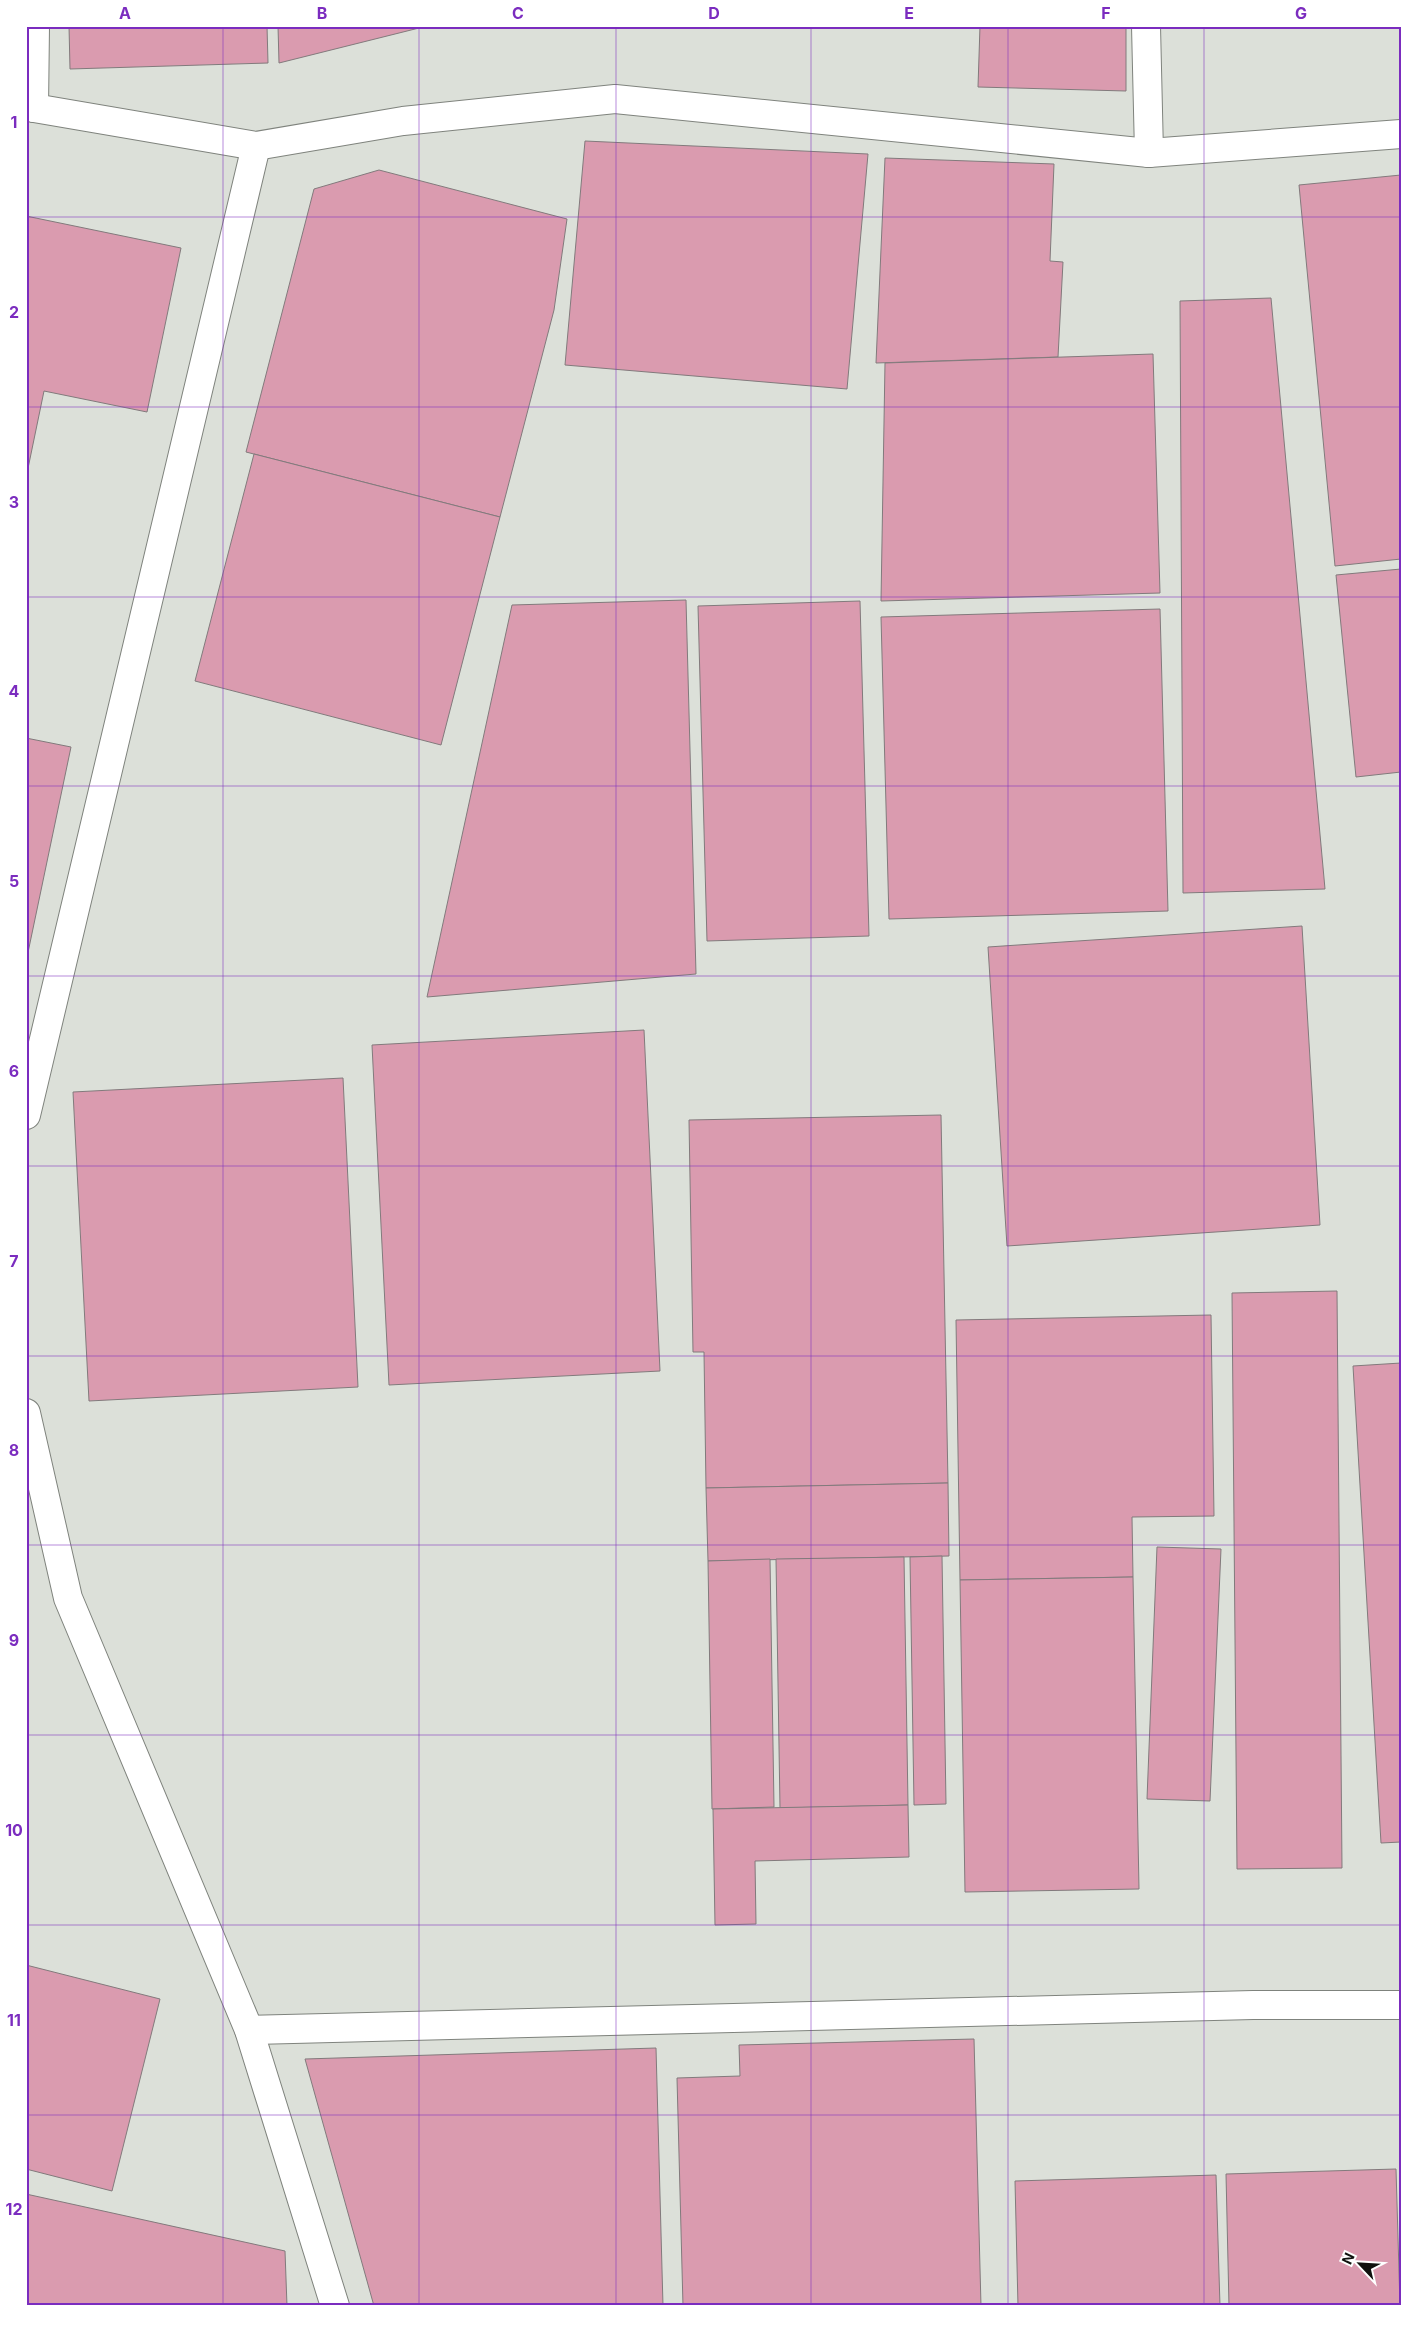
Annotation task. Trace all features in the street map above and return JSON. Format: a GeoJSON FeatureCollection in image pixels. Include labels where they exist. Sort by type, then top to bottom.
{"type":"FeatureCollection","features":[{"type":"Feature","properties":{"kind":"street"},"geometry":{"type":"LineString","coordinates":[[35,26],[30,106],[256,146],[403,121],[615,100],[1149,153],[1401,134]]}},
{"type":"Feature","properties":{"kind":"street"},"geometry":{"type":"LineString","coordinates":[[1146,26],[1149,153]]}},
{"type":"Feature","properties":{"kind":"street"},"geometry":{"type":"LineString","coordinates":[[26,1114],[256,146]]}},
{"type":"Feature","properties":{"kind":"street"},"geometry":{"type":"LineString","coordinates":[[26,1413],[68,1598],[249,2030],[336,2306]]}},
{"type":"Feature","properties":{"kind":"street"},"geometry":{"type":"LineString","coordinates":[[249,2030],[1243,2006],[1401,2005]]}},
{"type":"Feature","properties":{"kind":"building"},"geometry":{"type":"Polygon","coordinates":[[[69,26],[267,26],[268,63],[70,69],[69,26]]]}},
{"type":"Feature","properties":{"kind":"building"},"geometry":{"type":"Polygon","coordinates":[[[278,26],[427,26],[279,63],[278,26]]]}},
{"type":"Feature","properties":{"kind":"building"},"geometry":{"type":"Polygon","coordinates":[[[980,26],[1126,26],[1126,91],[978,87],[980,26]]]}},
{"type":"Feature","properties":{"kind":"building"},"geometry":{"type":"Polygon","coordinates":[[[585,141],[868,154],[847,389],[565,365],[585,141]]]}},
{"type":"Feature","properties":{"kind":"building"},"geometry":{"type":"Polygon","coordinates":[[[885,158],[1054,164],[1050,261],[1063,262],[1058,357],[876,363],[885,158]]]}},
{"type":"Feature","properties":{"kind":"building"},"geometry":{"type":"Polygon","coordinates":[[[379,170],[567,219],[554,310],[500,517],[246,452],[314,189],[379,170]]]}},
{"type":"Feature","properties":{"kind":"building"},"geometry":{"type":"Polygon","coordinates":[[[1401,175],[1401,559],[1335,566],[1299,185],[1401,175]]]}},
{"type":"Feature","properties":{"kind":"building"},"geometry":{"type":"Polygon","coordinates":[[[26,216],[181,248],[147,412],[44,391],[26,478],[26,216]]]}},
{"type":"Feature","properties":{"kind":"building"},"geometry":{"type":"Polygon","coordinates":[[[1271,298],[1325,889],[1183,893],[1180,301],[1271,298]]]}},
{"type":"Feature","properties":{"kind":"building"},"geometry":{"type":"Polygon","coordinates":[[[1153,354],[1160,593],[881,601],[885,363],[1153,354]]]}},
{"type":"Feature","properties":{"kind":"building"},"geometry":{"type":"Polygon","coordinates":[[[254,454],[500,517],[441,745],[195,681],[254,454]]]}},
{"type":"Feature","properties":{"kind":"building"},"geometry":{"type":"Polygon","coordinates":[[[1401,569],[1401,772],[1356,777],[1336,575],[1401,569]]]}},
{"type":"Feature","properties":{"kind":"building"},"geometry":{"type":"Polygon","coordinates":[[[686,600],[696,974],[427,997],[512,605],[686,600]]]}},
{"type":"Feature","properties":{"kind":"building"},"geometry":{"type":"Polygon","coordinates":[[[860,601],[869,936],[707,941],[698,606],[860,601]]]}},
{"type":"Feature","properties":{"kind":"building"},"geometry":{"type":"Polygon","coordinates":[[[1160,609],[1168,911],[889,919],[881,617],[1160,609]]]}},
{"type":"Feature","properties":{"kind":"building"},"geometry":{"type":"Polygon","coordinates":[[[26,738],[71,747],[26,962],[26,738]]]}},
{"type":"Feature","properties":{"kind":"building"},"geometry":{"type":"Polygon","coordinates":[[[1302,926],[1320,1225],[1007,1246],[988,947],[1302,926]]]}},
{"type":"Feature","properties":{"kind":"building"},"geometry":{"type":"Polygon","coordinates":[[[644,1030],[660,1371],[389,1385],[372,1045],[644,1030]]]}},
{"type":"Feature","properties":{"kind":"building"},"geometry":{"type":"Polygon","coordinates":[[[343,1078],[358,1387],[89,1401],[73,1092],[343,1078]]]}},
{"type":"Feature","properties":{"kind":"building"},"geometry":{"type":"Polygon","coordinates":[[[941,1115],[948,1483],[706,1488],[704,1352],[693,1352],[689,1120],[941,1115]]]}},
{"type":"Feature","properties":{"kind":"building"},"geometry":{"type":"Polygon","coordinates":[[[1337,1291],[1342,1868],[1237,1869],[1232,1293],[1337,1291]]]}},
{"type":"Feature","properties":{"kind":"building"},"geometry":{"type":"Polygon","coordinates":[[[1211,1315],[1214,1516],[1132,1517],[1133,1577],[960,1580],[956,1320],[1211,1315]]]}},
{"type":"Feature","properties":{"kind":"building"},"geometry":{"type":"Polygon","coordinates":[[[1401,1363],[1401,1842],[1381,1843],[1353,1366],[1401,1363]]]}},
{"type":"Feature","properties":{"kind":"building"},"geometry":{"type":"Polygon","coordinates":[[[948,1483],[949,1556],[708,1561],[706,1488],[948,1483]]]}},
{"type":"Feature","properties":{"kind":"building"},"geometry":{"type":"Polygon","coordinates":[[[1157,1547],[1221,1549],[1210,1801],[1147,1799],[1157,1547]]]}},
{"type":"Feature","properties":{"kind":"building"},"geometry":{"type":"Polygon","coordinates":[[[942,1556],[946,1804],[914,1805],[910,1557],[942,1556]]]}},
{"type":"Feature","properties":{"kind":"building"},"geometry":{"type":"Polygon","coordinates":[[[904,1557],[908,1805],[780,1808],[776,1559],[904,1557]]]}},
{"type":"Feature","properties":{"kind":"building"},"geometry":{"type":"Polygon","coordinates":[[[770,1559],[774,1807],[712,1809],[708,1561],[770,1559]]]}},
{"type":"Feature","properties":{"kind":"building"},"geometry":{"type":"Polygon","coordinates":[[[1133,1577],[1139,1889],[965,1892],[960,1580],[1133,1577]]]}},
{"type":"Feature","properties":{"kind":"building"},"geometry":{"type":"Polygon","coordinates":[[[908,1805],[909,1857],[755,1861],[756,1924],[715,1925],[713,1809],[908,1805]]]}},
{"type":"Feature","properties":{"kind":"building"},"geometry":{"type":"Polygon","coordinates":[[[26,1965],[160,1999],[112,2191],[26,2169],[26,1965]]]}},
{"type":"Feature","properties":{"kind":"building"},"geometry":{"type":"Polygon","coordinates":[[[974,2039],[981,2306],[683,2306],[677,2078],[740,2076],[739,2045],[974,2039]]]}},
{"type":"Feature","properties":{"kind":"building"},"geometry":{"type":"Polygon","coordinates":[[[656,2048],[663,2306],[374,2306],[305,2059],[656,2048]]]}},
{"type":"Feature","properties":{"kind":"building"},"geometry":{"type":"Polygon","coordinates":[[[1396,2169],[1400,2306],[1229,2306],[1226,2174],[1396,2169]]]}},
{"type":"Feature","properties":{"kind":"building"},"geometry":{"type":"Polygon","coordinates":[[[1216,2175],[1220,2306],[1018,2306],[1015,2181],[1216,2175]]]}},
{"type":"Feature","properties":{"kind":"building"},"geometry":{"type":"Polygon","coordinates":[[[26,2194],[285,2251],[287,2306],[26,2306],[26,2194]]]}}]}
